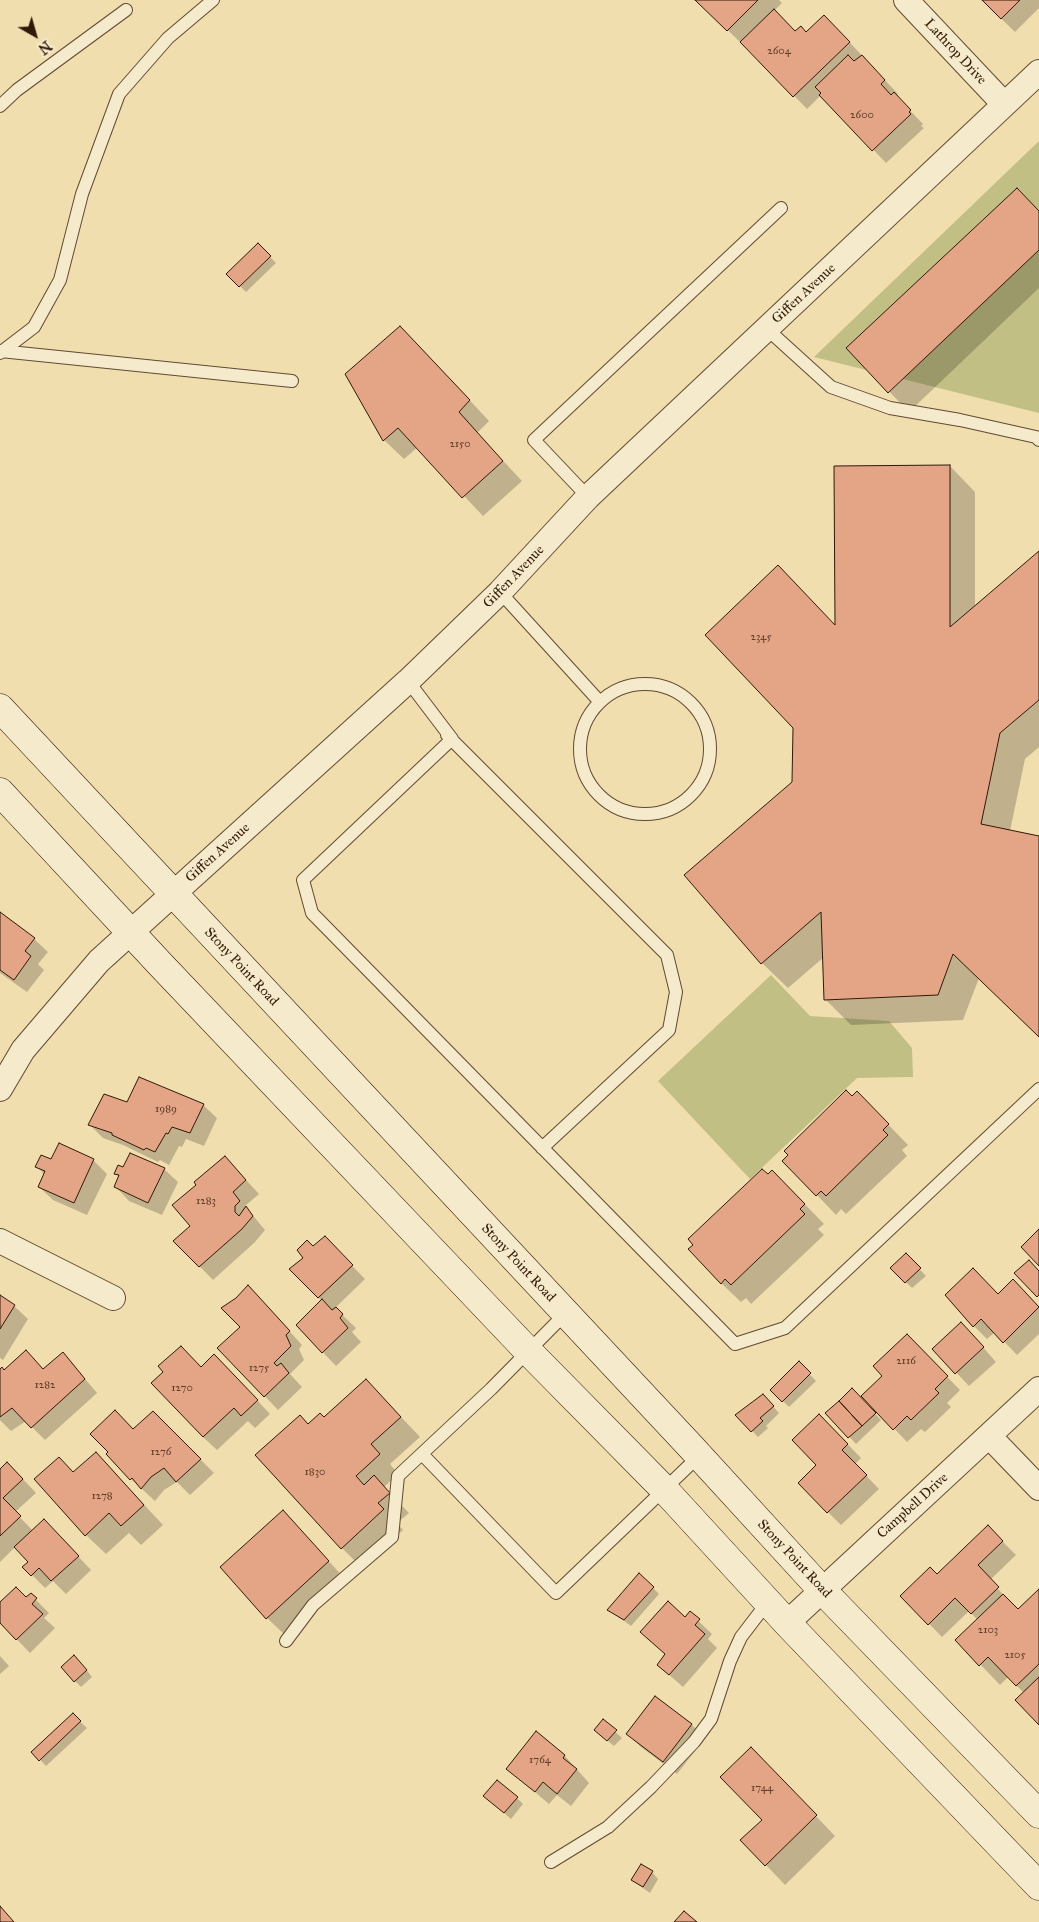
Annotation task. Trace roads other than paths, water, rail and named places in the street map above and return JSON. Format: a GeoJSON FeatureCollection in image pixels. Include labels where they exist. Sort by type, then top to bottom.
{"type":"FeatureCollection","features":[{"type":"Feature","properties":{"kind":"main road","name":"Stony Point Road"},"geometry":{"type":"LineString","coordinates":[[0,708],[822,1590],[1039,1814]]}},
{"type":"Feature","properties":{"kind":"main road"},"geometry":{"type":"LineString","coordinates":[[0,792],[528,1351],[664,1489],[768,1603],[1039,1886]]}},
{"type":"Feature","properties":{"kind":"street","name":"Lathrop Drive"},"geometry":{"type":"LineString","coordinates":[[906,0],[1004,104]]}},
{"type":"Feature","properties":{"kind":"street","name":"Giffen Avenue"},"geometry":{"type":"LineString","coordinates":[[0,1089],[23,1050],[90,970],[408,681],[500,592],[588,498],[1039,72]]}},
{"type":"Feature","properties":{"kind":"street"},"geometry":{"type":"LineString","coordinates":[[0,1241],[114,1298]]}},
{"type":"Feature","properties":{"kind":"street","name":"Campbell Drive"},"geometry":{"type":"LineString","coordinates":[[787,1623],[990,1437],[1039,1389]]}},
{"type":"Feature","properties":{"kind":"street"},"geometry":{"type":"LineString","coordinates":[[990,1437],[1039,1488]]}},
{"type":"Feature","properties":{"kind":"lane"},"geometry":{"type":"LineString","coordinates":[[1,352],[34,327],[60,280],[82,194],[119,94],[168,38],[213,0]]}},
{"type":"Feature","properties":{"kind":"lane"},"geometry":{"type":"LineString","coordinates":[[0,106],[17,90],[126,10]]}},
{"type":"Feature","properties":{"kind":"lane"},"geometry":{"type":"LineString","coordinates":[[588,498],[534,440],[781,208]]}},
{"type":"Feature","properties":{"kind":"lane"},"geometry":{"type":"LineString","coordinates":[[767,329],[831,387],[890,408],[960,420],[1036,437],[1039,440]]}},
{"type":"Feature","properties":{"kind":"lane"},"geometry":{"type":"LineString","coordinates":[[1,352],[292,381]]}},
{"type":"Feature","properties":{"kind":"lane"},"geometry":{"type":"LineString","coordinates":[[500,592],[599,701]]}},
{"type":"Feature","properties":{"kind":"lane"},"geometry":{"type":"LineString","coordinates":[[408,681],[447,735],[668,955],[676,992],[669,1030],[542,1148]]}},
{"type":"Feature","properties":{"kind":"lane"},"geometry":{"type":"LineString","coordinates":[[646,683],[671,689],[692,703],[706,725],[710,750],[705,775],[690,796],[669,810],[643,815],[618,809],[597,794],[583,773],[579,748],[584,723],[599,701],[621,688],[646,683]]}},
{"type":"Feature","properties":{"kind":"lane"},"geometry":{"type":"LineString","coordinates":[[447,735],[452,739],[303,880],[312,913],[735,1344],[785,1328],[1039,1089]]}},
{"type":"Feature","properties":{"kind":"lane"},"geometry":{"type":"LineString","coordinates":[[286,1641],[313,1605],[392,1538],[398,1476],[565,1314]]}},
{"type":"Feature","properties":{"kind":"lane"},"geometry":{"type":"LineString","coordinates":[[422,1454],[556,1593],[699,1456]]}},
{"type":"Feature","properties":{"kind":"lane"},"geometry":{"type":"LineString","coordinates":[[551,1862],[608,1827],[651,1788],[694,1742],[711,1719],[730,1660],[741,1636],[768,1603]]}}]}
